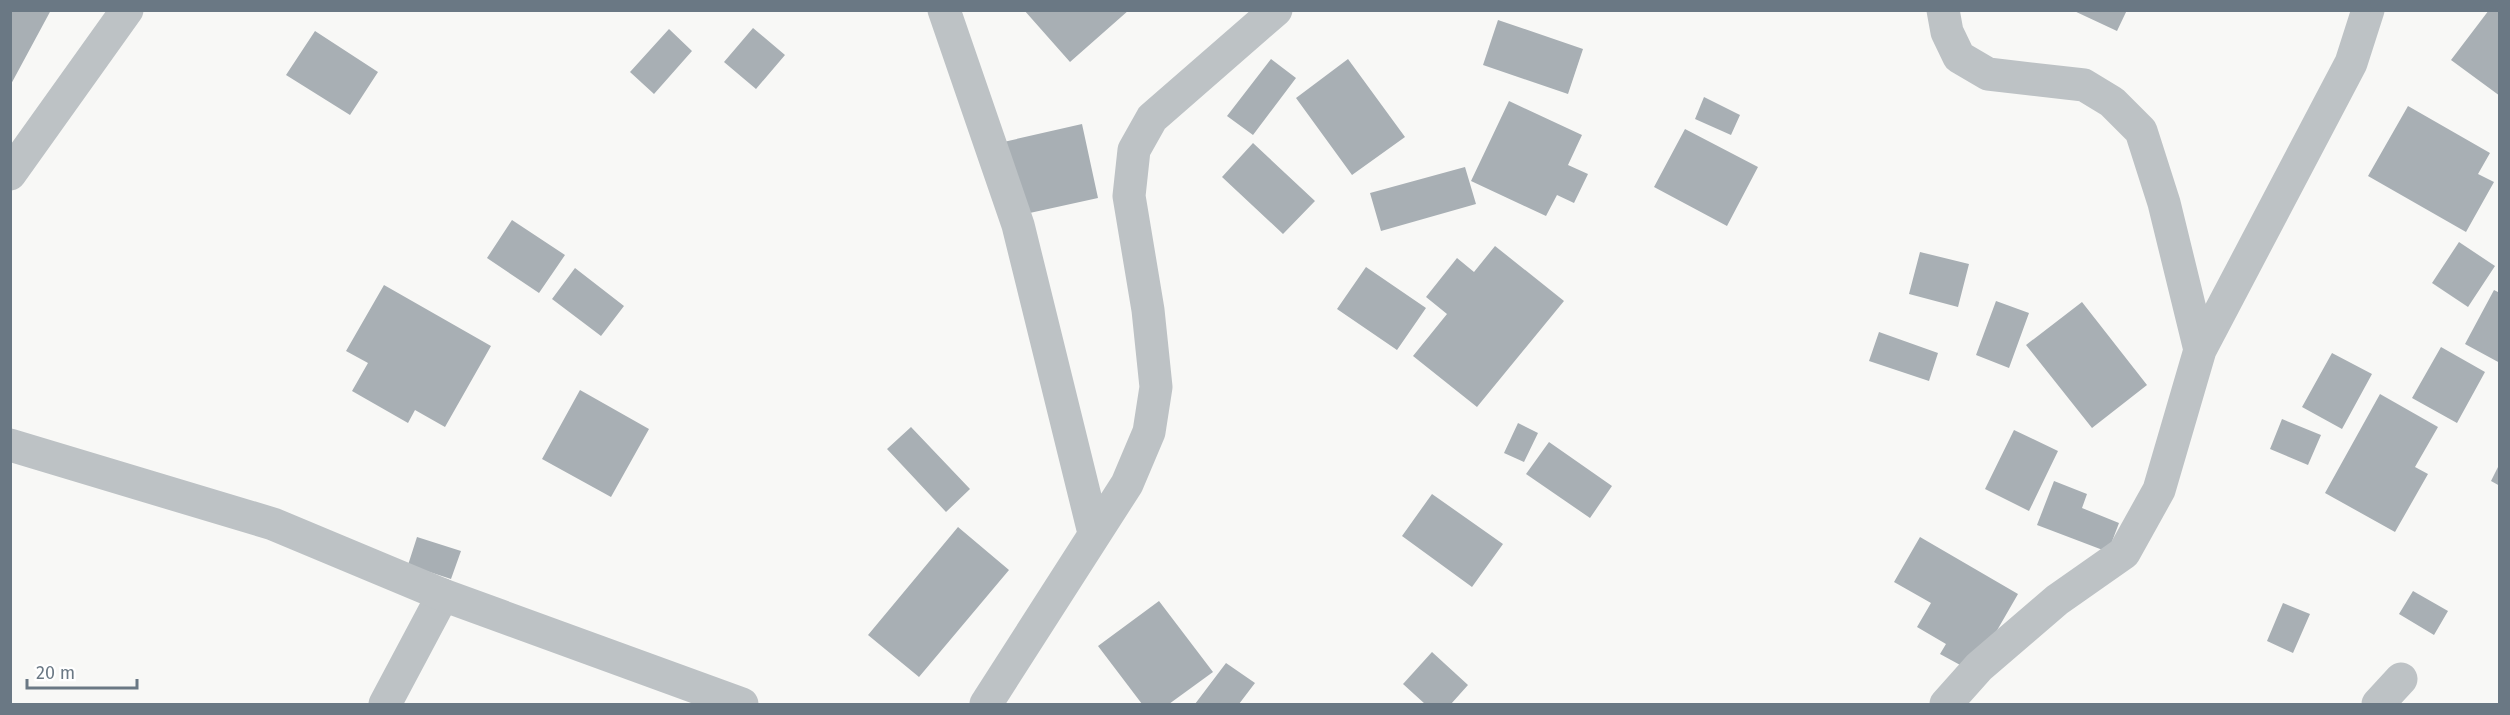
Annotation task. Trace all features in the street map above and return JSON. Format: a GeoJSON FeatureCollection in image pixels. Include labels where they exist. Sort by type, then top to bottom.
{"type":"FeatureCollection","features":[{"type":"Feature","properties":{"kind":"street"},"geometry":{"type":"LineString","coordinates":[[10,174],[127,10]]}},
{"type":"Feature","properties":{"kind":"street"},"geometry":{"type":"LineString","coordinates":[[944,10],[1018,225],[1094,532]]}},
{"type":"Feature","properties":{"kind":"street"},"geometry":{"type":"LineString","coordinates":[[986,705],[1094,532],[1127,484],[1149,432],[1156,387],[1148,310],[1130,196],[1134,150],[1152,118],[1276,10]]}},
{"type":"Feature","properties":{"kind":"street"},"geometry":{"type":"LineString","coordinates":[[1943,10],[1947,32],[1959,57],[1988,74],[2084,85],[2112,102],[2141,131],[2164,203],[2200,350]]}},
{"type":"Feature","properties":{"kind":"street"},"geometry":{"type":"LineString","coordinates":[[1946,705],[1979,667],[2057,600],[2124,553],[2159,490],[2200,350],[2350,63],[2368,10]]}},
{"type":"Feature","properties":{"kind":"street"},"geometry":{"type":"LineString","coordinates":[[10,445],[273,524],[443,595],[742,705]]}},
{"type":"Feature","properties":{"kind":"street"},"geometry":{"type":"LineString","coordinates":[[385,705],[443,595]]}},
{"type":"Feature","properties":{"kind":"street"},"geometry":{"type":"LineString","coordinates":[[2378,705],[2401,679]]}},
{"type":"Feature","properties":{"kind":"building"},"geometry":{"type":"Polygon","coordinates":[[[10,10],[51,10],[10,86],[10,10]]]}},
{"type":"Feature","properties":{"kind":"building"},"geometry":{"type":"Polygon","coordinates":[[[1024,10],[1129,10],[1070,62],[1024,10]]]}},
{"type":"Feature","properties":{"kind":"building"},"geometry":{"type":"Polygon","coordinates":[[[2072,10],[2127,10],[2117,31],[2072,10]]]}},
{"type":"Feature","properties":{"kind":"building"},"geometry":{"type":"Polygon","coordinates":[[[2489,10],[2500,10],[2500,96],[2451,60],[2489,10]]]}},
{"type":"Feature","properties":{"kind":"building"},"geometry":{"type":"Polygon","coordinates":[[[1498,20],[1583,49],[1568,94],[1483,65],[1498,20]]]}},
{"type":"Feature","properties":{"kind":"building"},"geometry":{"type":"Polygon","coordinates":[[[753,28],[785,55],[756,89],[724,62],[753,28]]]}},
{"type":"Feature","properties":{"kind":"building"},"geometry":{"type":"Polygon","coordinates":[[[669,29],[692,51],[654,94],[630,72],[669,29]]]}},
{"type":"Feature","properties":{"kind":"building"},"geometry":{"type":"Polygon","coordinates":[[[315,31],[378,72],[350,115],[286,75],[315,31]]]}},
{"type":"Feature","properties":{"kind":"building"},"geometry":{"type":"Polygon","coordinates":[[[1271,59],[1296,78],[1253,135],[1227,116],[1271,59]]]}},
{"type":"Feature","properties":{"kind":"building"},"geometry":{"type":"Polygon","coordinates":[[[1348,59],[1405,137],[1352,175],[1296,98],[1348,59]]]}},
{"type":"Feature","properties":{"kind":"building"},"geometry":{"type":"Polygon","coordinates":[[[1704,97],[1740,115],[1731,135],[1695,119],[1704,97]]]}},
{"type":"Feature","properties":{"kind":"building"},"geometry":{"type":"Polygon","coordinates":[[[1509,101],[1582,135],[1568,165],[1588,174],[1574,203],[1557,195],[1546,216],[1471,181],[1509,101]]]}},
{"type":"Feature","properties":{"kind":"building"},"geometry":{"type":"Polygon","coordinates":[[[2408,106],[2490,153],[2478,174],[2494,182],[2466,232],[2368,176],[2408,106]]]}},
{"type":"Feature","properties":{"kind":"building"},"geometry":{"type":"Polygon","coordinates":[[[1082,124],[1098,198],[1016,216],[999,143],[1082,124]]]}},
{"type":"Feature","properties":{"kind":"building"},"geometry":{"type":"Polygon","coordinates":[[[1685,129],[1758,167],[1727,226],[1654,187],[1685,129]]]}},
{"type":"Feature","properties":{"kind":"building"},"geometry":{"type":"Polygon","coordinates":[[[1253,143],[1315,201],[1283,234],[1222,177],[1253,143]]]}},
{"type":"Feature","properties":{"kind":"building"},"geometry":{"type":"Polygon","coordinates":[[[1465,167],[1476,204],[1381,231],[1370,193],[1465,167]]]}},
{"type":"Feature","properties":{"kind":"building"},"geometry":{"type":"Polygon","coordinates":[[[512,220],[565,255],[539,293],[487,258],[512,220]]]}},
{"type":"Feature","properties":{"kind":"building"},"geometry":{"type":"Polygon","coordinates":[[[2459,242],[2495,266],[2468,307],[2432,283],[2459,242]]]}},
{"type":"Feature","properties":{"kind":"building"},"geometry":{"type":"Polygon","coordinates":[[[1495,246],[1564,301],[1477,407],[1413,356],[1447,314],[1426,297],[1457,258],[1474,272],[1495,246]]]}},
{"type":"Feature","properties":{"kind":"building"},"geometry":{"type":"Polygon","coordinates":[[[1920,252],[1969,264],[1958,307],[1909,294],[1920,252]]]}},
{"type":"Feature","properties":{"kind":"building"},"geometry":{"type":"Polygon","coordinates":[[[1366,267],[1426,308],[1397,350],[1337,309],[1366,267]]]}},
{"type":"Feature","properties":{"kind":"building"},"geometry":{"type":"Polygon","coordinates":[[[575,268],[624,306],[601,336],[552,299],[575,268]]]}},
{"type":"Feature","properties":{"kind":"building"},"geometry":{"type":"Polygon","coordinates":[[[384,285],[491,346],[445,427],[415,410],[408,423],[352,391],[368,363],[346,351],[384,285]]]}},
{"type":"Feature","properties":{"kind":"building"},"geometry":{"type":"Polygon","coordinates":[[[2494,290],[2500,293],[2500,363],[2465,344],[2494,290]]]}},
{"type":"Feature","properties":{"kind":"building"},"geometry":{"type":"Polygon","coordinates":[[[1996,301],[2029,313],[2009,368],[1976,355],[1996,301]]]}},
{"type":"Feature","properties":{"kind":"building"},"geometry":{"type":"Polygon","coordinates":[[[2082,302],[2147,385],[2092,428],[2026,345],[2082,302]]]}},
{"type":"Feature","properties":{"kind":"building"},"geometry":{"type":"Polygon","coordinates":[[[1879,332],[1938,353],[1929,381],[1869,361],[1879,332]]]}},
{"type":"Feature","properties":{"kind":"building"},"geometry":{"type":"Polygon","coordinates":[[[2441,347],[2485,372],[2457,423],[2412,398],[2441,347]]]}},
{"type":"Feature","properties":{"kind":"building"},"geometry":{"type":"Polygon","coordinates":[[[2332,353],[2372,374],[2342,429],[2302,407],[2332,353]]]}},
{"type":"Feature","properties":{"kind":"building"},"geometry":{"type":"Polygon","coordinates":[[[580,390],[649,429],[611,497],[542,459],[580,390]]]}},
{"type":"Feature","properties":{"kind":"building"},"geometry":{"type":"Polygon","coordinates":[[[2380,394],[2438,427],[2415,467],[2428,474],[2395,532],[2325,493],[2380,394]]]}},
{"type":"Feature","properties":{"kind":"building"},"geometry":{"type":"Polygon","coordinates":[[[2282,419],[2321,435],[2308,465],[2270,449],[2282,419]]]}},
{"type":"Feature","properties":{"kind":"building"},"geometry":{"type":"Polygon","coordinates":[[[1518,423],[1538,433],[1524,462],[1504,453],[1518,423]]]}},
{"type":"Feature","properties":{"kind":"building"},"geometry":{"type":"Polygon","coordinates":[[[911,427],[970,489],[946,512],[887,449],[911,427]]]}},
{"type":"Feature","properties":{"kind":"building"},"geometry":{"type":"Polygon","coordinates":[[[2014,430],[2058,451],[2029,511],[1985,489],[2014,430]]]}},
{"type":"Feature","properties":{"kind":"building"},"geometry":{"type":"Polygon","coordinates":[[[1549,442],[1612,486],[1590,518],[1526,474],[1549,442]]]}},
{"type":"Feature","properties":{"kind":"building"},"geometry":{"type":"Polygon","coordinates":[[[2500,463],[2500,486],[2491,481],[2500,463]]]}},
{"type":"Feature","properties":{"kind":"building"},"geometry":{"type":"Polygon","coordinates":[[[2054,481],[2087,494],[2082,508],[2119,523],[2108,552],[2037,525],[2054,481]]]}},
{"type":"Feature","properties":{"kind":"building"},"geometry":{"type":"Polygon","coordinates":[[[1432,494],[1503,544],[1472,587],[1402,536],[1432,494]]]}},
{"type":"Feature","properties":{"kind":"building"},"geometry":{"type":"Polygon","coordinates":[[[958,527],[1009,570],[919,677],[868,635],[958,527]]]}},
{"type":"Feature","properties":{"kind":"building"},"geometry":{"type":"Polygon","coordinates":[[[417,537],[461,551],[451,579],[408,565],[417,537]]]}},
{"type":"Feature","properties":{"kind":"building"},"geometry":{"type":"Polygon","coordinates":[[[1920,537],[2018,594],[1973,672],[1940,654],[1946,644],[1917,627],[1931,603],[1894,582],[1920,537]]]}},
{"type":"Feature","properties":{"kind":"building"},"geometry":{"type":"Polygon","coordinates":[[[2413,591],[2448,611],[2434,635],[2399,614],[2413,591]]]}},
{"type":"Feature","properties":{"kind":"building"},"geometry":{"type":"Polygon","coordinates":[[[1159,601],[1213,672],[1169,704],[1142,704],[1098,646],[1159,601]]]}},
{"type":"Feature","properties":{"kind":"building"},"geometry":{"type":"Polygon","coordinates":[[[2283,603],[2310,614],[2293,653],[2267,641],[2283,603]]]}},
{"type":"Feature","properties":{"kind":"building"},"geometry":{"type":"Polygon","coordinates":[[[1432,652],[1468,685],[1451,704],[1425,704],[1403,684],[1432,652]]]}},
{"type":"Feature","properties":{"kind":"building"},"geometry":{"type":"Polygon","coordinates":[[[1226,663],[1255,683],[1239,704],[1195,704],[1226,663]]]}}]}
